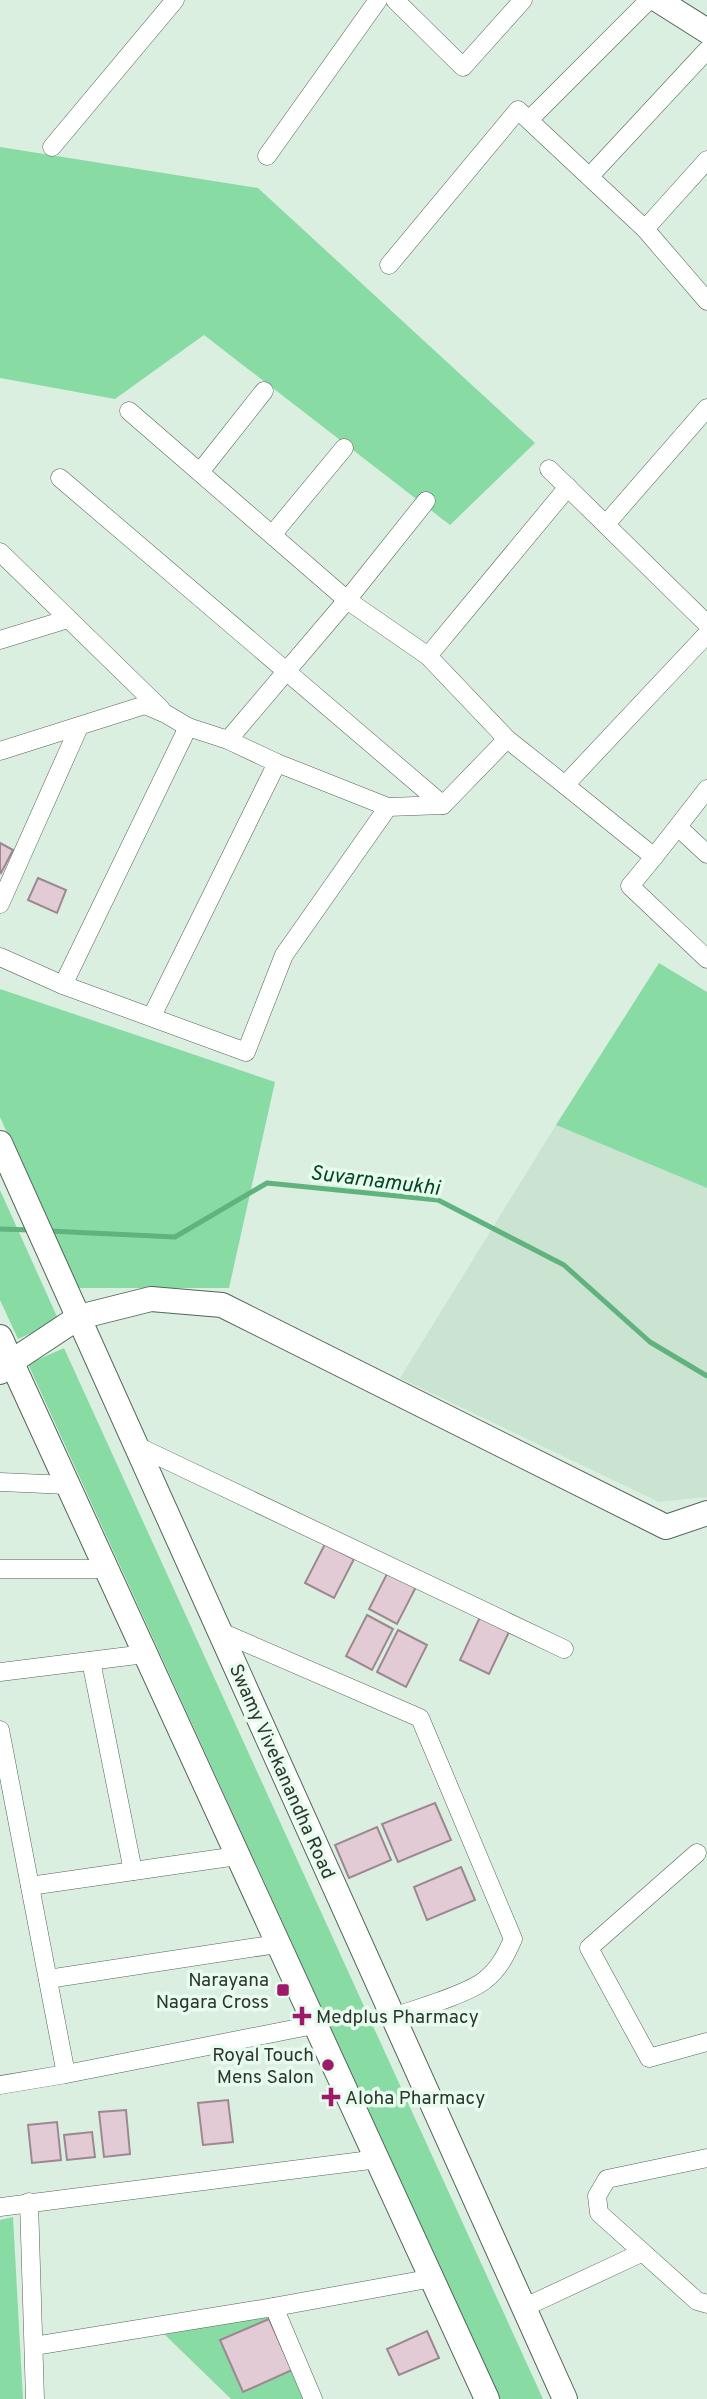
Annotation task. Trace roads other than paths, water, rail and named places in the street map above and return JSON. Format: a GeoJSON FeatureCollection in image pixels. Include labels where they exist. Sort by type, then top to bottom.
{"type":"FeatureCollection","features":[{"type":"Feature","properties":{"kind":"main road"},"geometry":{"type":"LineString","coordinates":[[658,0],[707,31]]}},
{"type":"Feature","properties":{"kind":"main road","name":"Swamy Vivekanandha Road"},"geometry":{"type":"LineString","coordinates":[[0,1143],[565,2399]]}},
{"type":"Feature","properties":{"kind":"main road"},"geometry":{"type":"LineString","coordinates":[[5,1367],[79,1317],[151,1299],[222,1305],[666,1527],[704,1518]]}},
{"type":"Feature","properties":{"kind":"main road"},"geometry":{"type":"LineString","coordinates":[[0,1337],[5,1367],[68,1485],[487,2399]]}},
{"type":"Feature","properties":{"kind":"street"},"geometry":{"type":"LineString","coordinates":[[52,147],[175,0]]}},
{"type":"Feature","properties":{"kind":"street"},"geometry":{"type":"LineString","coordinates":[[267,156],[378,0]]}},
{"type":"Feature","properties":{"kind":"street"},"geometry":{"type":"LineString","coordinates":[[395,0],[463,67],[523,0]]}},
{"type":"Feature","properties":{"kind":"street"},"geometry":{"type":"LineString","coordinates":[[530,119],[649,0]]}},
{"type":"Feature","properties":{"kind":"street"},"geometry":{"type":"LineString","coordinates":[[590,176],[707,50]]}},
{"type":"Feature","properties":{"kind":"street"},"geometry":{"type":"LineString","coordinates":[[389,265],[518,110],[645,229],[705,293]]}},
{"type":"Feature","properties":{"kind":"street"},"geometry":{"type":"LineString","coordinates":[[645,229],[707,160]]}},
{"type":"Feature","properties":{"kind":"street"},"geometry":{"type":"LineString","coordinates":[[200,472],[264,391]]}},
{"type":"Feature","properties":{"kind":"street"},"geometry":{"type":"LineString","coordinates":[[606,524],[707,408]]}},
{"type":"Feature","properties":{"kind":"street"},"geometry":{"type":"LineString","coordinates":[[129,411],[347,600],[428,656],[507,739],[654,858]]}},
{"type":"Feature","properties":{"kind":"street"},"geometry":{"type":"LineString","coordinates":[[272,535],[344,448]]}},
{"type":"Feature","properties":{"kind":"street"},"geometry":{"type":"LineString","coordinates":[[549,469],[707,624]]}},
{"type":"Feature","properties":{"kind":"street"},"geometry":{"type":"LineString","coordinates":[[60,478],[443,805]]}},
{"type":"Feature","properties":{"kind":"street"},"geometry":{"type":"LineString","coordinates":[[428,656],[568,487]]}},
{"type":"Feature","properties":{"kind":"street"},"geometry":{"type":"LineString","coordinates":[[228,740],[347,600],[426,501]]}},
{"type":"Feature","properties":{"kind":"street"},"geometry":{"type":"LineString","coordinates":[[0,552],[166,714]]}},
{"type":"Feature","properties":{"kind":"street"},"geometry":{"type":"LineString","coordinates":[[0,640],[68,618]]}},
{"type":"Feature","properties":{"kind":"street"},"geometry":{"type":"LineString","coordinates":[[565,785],[707,635]]}},
{"type":"Feature","properties":{"kind":"street"},"geometry":{"type":"LineString","coordinates":[[0,751],[145,705],[188,727],[228,740],[277,763],[388,807],[443,805],[507,739]]}},
{"type":"Feature","properties":{"kind":"street"},"geometry":{"type":"LineString","coordinates":[[0,904],[79,727]]}},
{"type":"Feature","properties":{"kind":"street"},"geometry":{"type":"LineString","coordinates":[[63,985],[188,727]]}},
{"type":"Feature","properties":{"kind":"street"},"geometry":{"type":"LineString","coordinates":[[152,1016],[277,763]]}},
{"type":"Feature","properties":{"kind":"street"},"geometry":{"type":"LineString","coordinates":[[707,789],[631,886],[707,959]]}},
{"type":"Feature","properties":{"kind":"street"},"geometry":{"type":"LineString","coordinates":[[0,957],[63,985],[246,1052],[285,955],[388,807]]}},
{"type":"Feature","properties":{"kind":"street"},"geometry":{"type":"LineString","coordinates":[[678,827],[707,854]]}},
{"type":"Feature","properties":{"kind":"street"},"geometry":{"type":"LineString","coordinates":[[137,1447],[564,1649]]}},
{"type":"Feature","properties":{"kind":"street"},"geometry":{"type":"LineString","coordinates":[[0,1482],[68,1485]]}},
{"type":"Feature","properties":{"kind":"street"},"geometry":{"type":"LineString","coordinates":[[0,1569],[106,1569]]}},
{"type":"Feature","properties":{"kind":"street"},"geometry":{"type":"LineString","coordinates":[[221,1632],[420,1717],[513,1939],[502,1963],[485,1981],[393,2017]]}},
{"type":"Feature","properties":{"kind":"street"},"geometry":{"type":"LineString","coordinates":[[0,1672],[145,1654]]}},
{"type":"Feature","properties":{"kind":"street"},"geometry":{"type":"LineString","coordinates":[[92,1661],[133,1871]]}},
{"type":"Feature","properties":{"kind":"street"},"geometry":{"type":"LineString","coordinates":[[0,1730],[66,2074]]}},
{"type":"Feature","properties":{"kind":"street"},"geometry":{"type":"LineString","coordinates":[[697,1853],[589,1948],[649,2058],[707,2042]]}},
{"type":"Feature","properties":{"kind":"street"},"geometry":{"type":"LineString","coordinates":[[30,1886],[237,1856]]}},
{"type":"Feature","properties":{"kind":"street"},"geometry":{"type":"LineString","coordinates":[[48,1979],[277,1944]]}},
{"type":"Feature","properties":{"kind":"street"},"geometry":{"type":"LineString","coordinates":[[0,2085],[314,2025]]}},
{"type":"Feature","properties":{"kind":"street"},"geometry":{"type":"LineString","coordinates":[[707,2158],[607,2179],[597,2196],[599,2213],[697,2301],[707,2304]]}},
{"type":"Feature","properties":{"kind":"street"},"geometry":{"type":"LineString","coordinates":[[0,2207],[378,2159]]}},
{"type":"Feature","properties":{"kind":"street"},"geometry":{"type":"LineString","coordinates":[[29,2202],[36,2399]]}},
{"type":"Feature","properties":{"kind":"street"},"geometry":{"type":"LineString","coordinates":[[523,2308],[641,2253]]}},
{"type":"Feature","properties":{"kind":"street"},"geometry":{"type":"LineString","coordinates":[[34,2346],[432,2278]]}},
{"type":"Feature","properties":{"kind":"street"},"geometry":{"type":"LineString","coordinates":[[274,2307],[313,2399]]}},
{"type":"Feature","properties":{"kind":"waterway","name":"Suvarnamukhi"},"geometry":{"type":"LineString","coordinates":[[49,1231],[175,1237],[267,1183],[438,1200],[564,1265],[650,1342],[707,1376]]}},
{"type":"Feature","properties":{"kind":"waterway","name":"Suvarnamukhi"},"geometry":{"type":"LineString","coordinates":[[0,1229],[32,1230]]}},
{"type":"Feature","properties":{"kind":"place","name":"Narayana Nagara Cross"},"geometry":{"type":"Point","coordinates":[283,1990]}},
{"type":"Feature","properties":{"kind":"place","name":"Medplus Pharmacy"},"geometry":{"type":"Point","coordinates":[302,2016]}},
{"type":"Feature","properties":{"kind":"place","name":"Royal Touch Mens Salon"},"geometry":{"type":"Point","coordinates":[328,2065]}},
{"type":"Feature","properties":{"kind":"place","name":"Aloha Pharmacy"},"geometry":{"type":"Point","coordinates":[331,2097]}}]}
